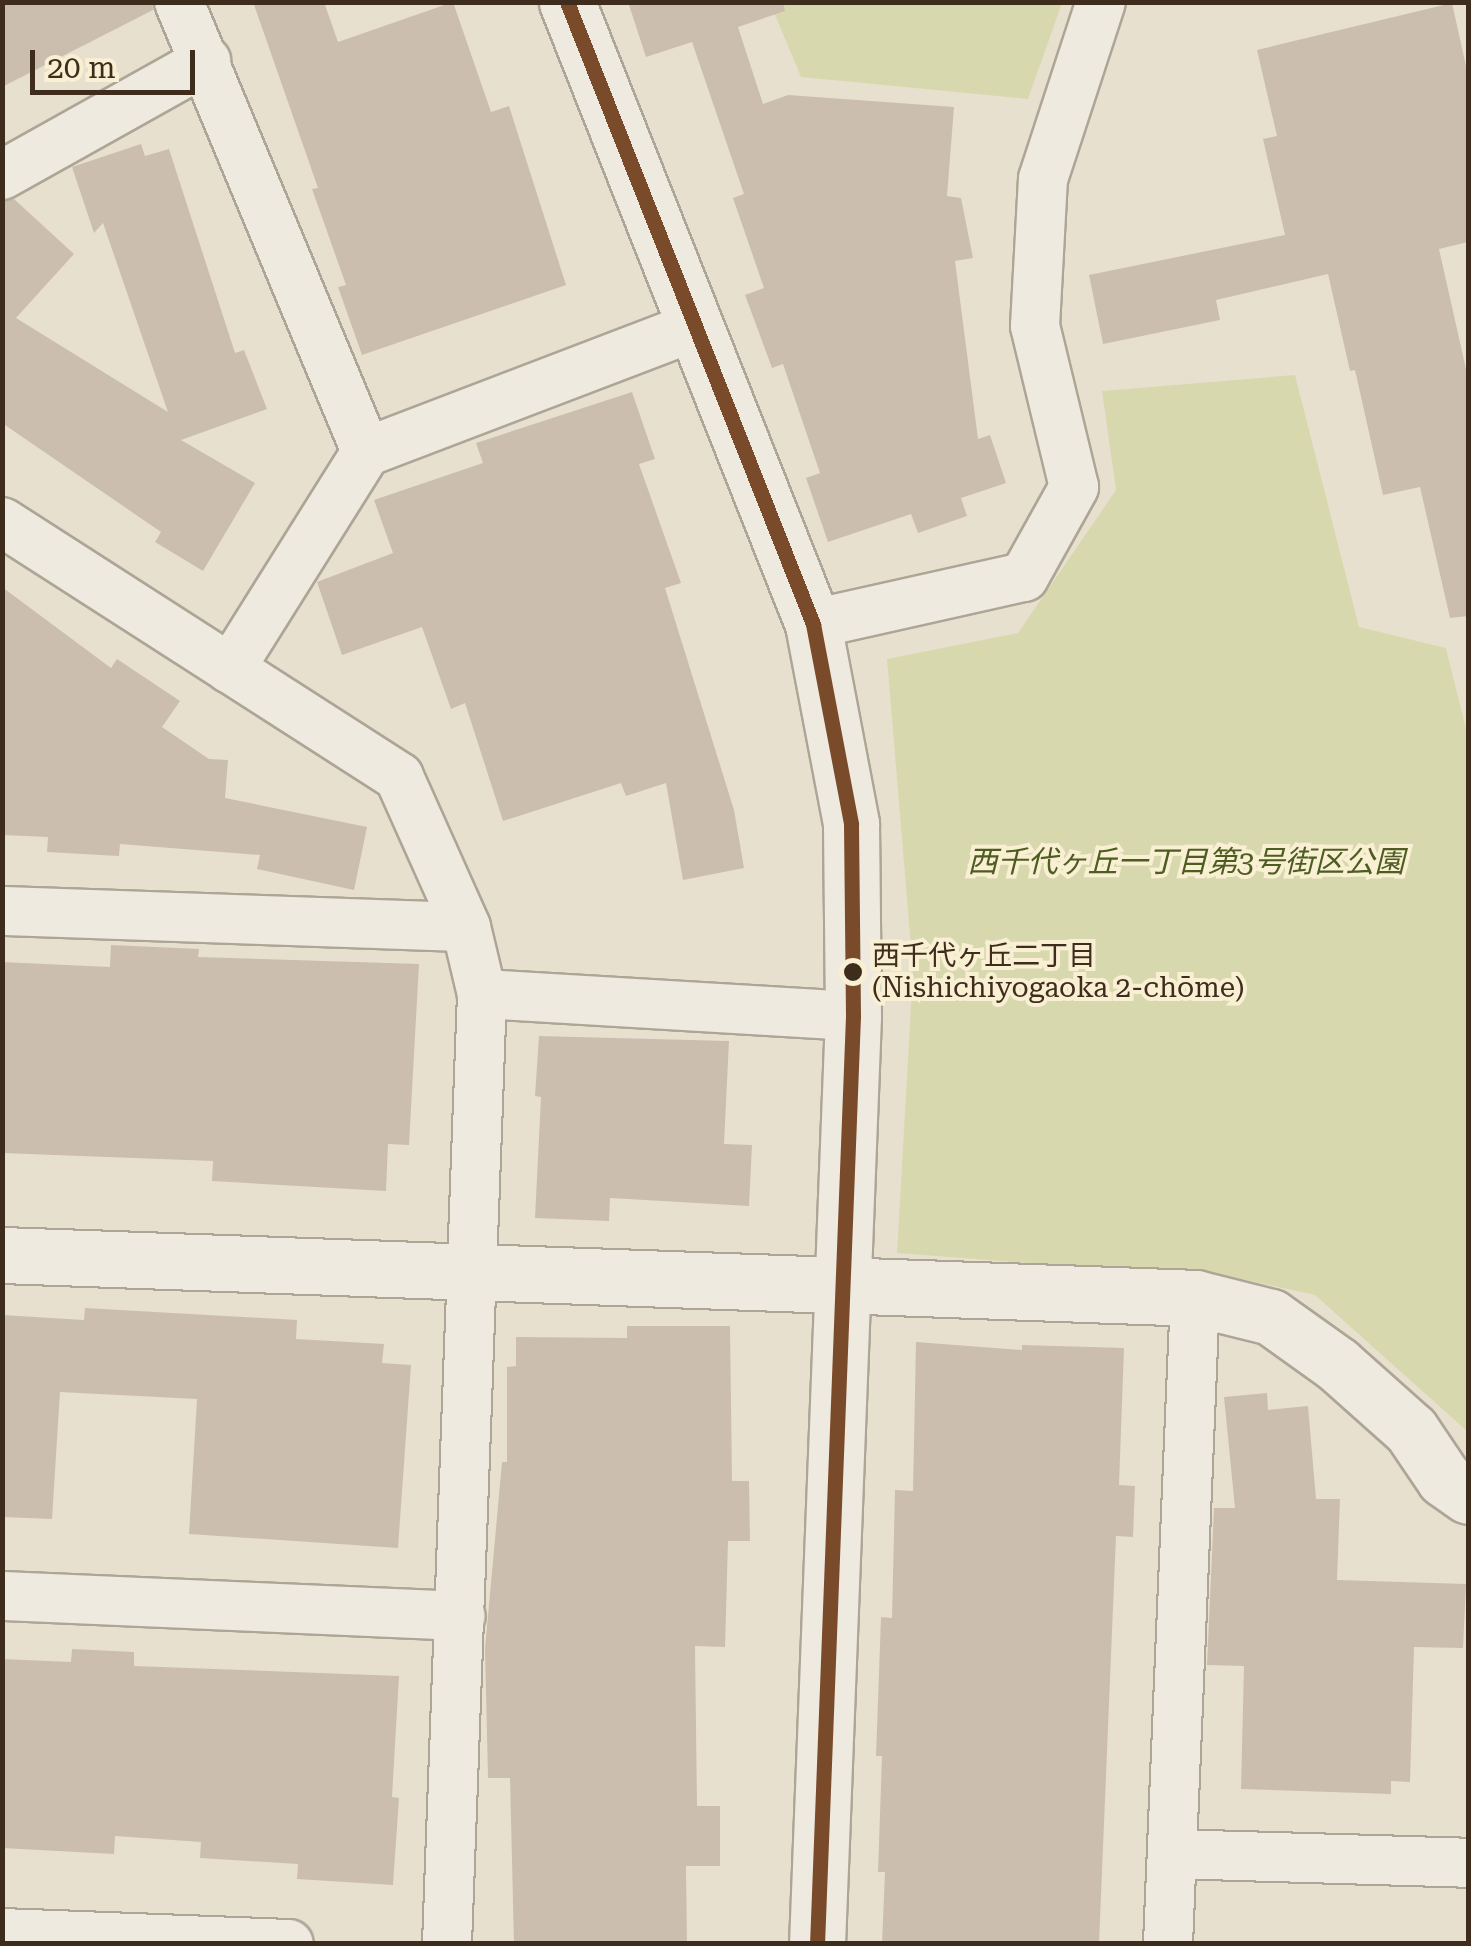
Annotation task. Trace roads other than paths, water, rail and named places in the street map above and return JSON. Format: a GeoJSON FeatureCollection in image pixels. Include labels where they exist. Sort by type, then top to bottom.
{"type":"FeatureCollection","features":[{"type":"Feature","properties":{"kind":"street"},"geometry":{"type":"LineString","coordinates":[[179,2],[366,452]]}},
{"type":"Feature","properties":{"kind":"street"},"geometry":{"type":"LineString","coordinates":[[567,2],[814,624],[851,824],[853,1016],[817,1944]]}},
{"type":"Feature","properties":{"kind":"street"},"geometry":{"type":"LineString","coordinates":[[814,624],[1024,577],[1074,486],[1035,326],[1043,178],[1101,2]]}},
{"type":"Feature","properties":{"kind":"street"},"geometry":{"type":"LineString","coordinates":[[2,175],[206,61]]}},
{"type":"Feature","properties":{"kind":"street"},"geometry":{"type":"LineString","coordinates":[[230,668],[366,452],[696,326]]}},
{"type":"Feature","properties":{"kind":"street"},"geometry":{"type":"LineString","coordinates":[[2,522],[399,777],[466,927],[482,994],[447,1944]]}},
{"type":"Feature","properties":{"kind":"street"},"geometry":{"type":"LineString","coordinates":[[2,911],[466,927]]}},
{"type":"Feature","properties":{"kind":"street"},"geometry":{"type":"LineString","coordinates":[[482,994],[853,1016]]}},
{"type":"Feature","properties":{"kind":"street"},"geometry":{"type":"LineString","coordinates":[[2,1255],[1195,1298],[1270,1317],[1338,1365],[1410,1430],[1444,1480],[1468,1496]]}},
{"type":"Feature","properties":{"kind":"street"},"geometry":{"type":"LineString","coordinates":[[1168,1944],[1195,1298]]}},
{"type":"Feature","properties":{"kind":"street"},"geometry":{"type":"LineString","coordinates":[[2,1596],[461,1616]]}},
{"type":"Feature","properties":{"kind":"street"},"geometry":{"type":"LineString","coordinates":[[1172,1854],[1468,1862]]}},
{"type":"Feature","properties":{"kind":"street"},"geometry":{"type":"LineString","coordinates":[[2,1933],[289,1944]]}},
{"type":"Feature","properties":{"kind":"place","name":"西千代ヶ丘二丁目 (Nishichiyogaoka 2-chōme)"},"geometry":{"type":"Point","coordinates":[853,972]}},
{"type":"Feature","properties":{"kind":"park label","name":"西千代ヶ丘一丁目第3号街区公園"},"geometry":{"type":"Point","coordinates":[1186,862]}}]}
